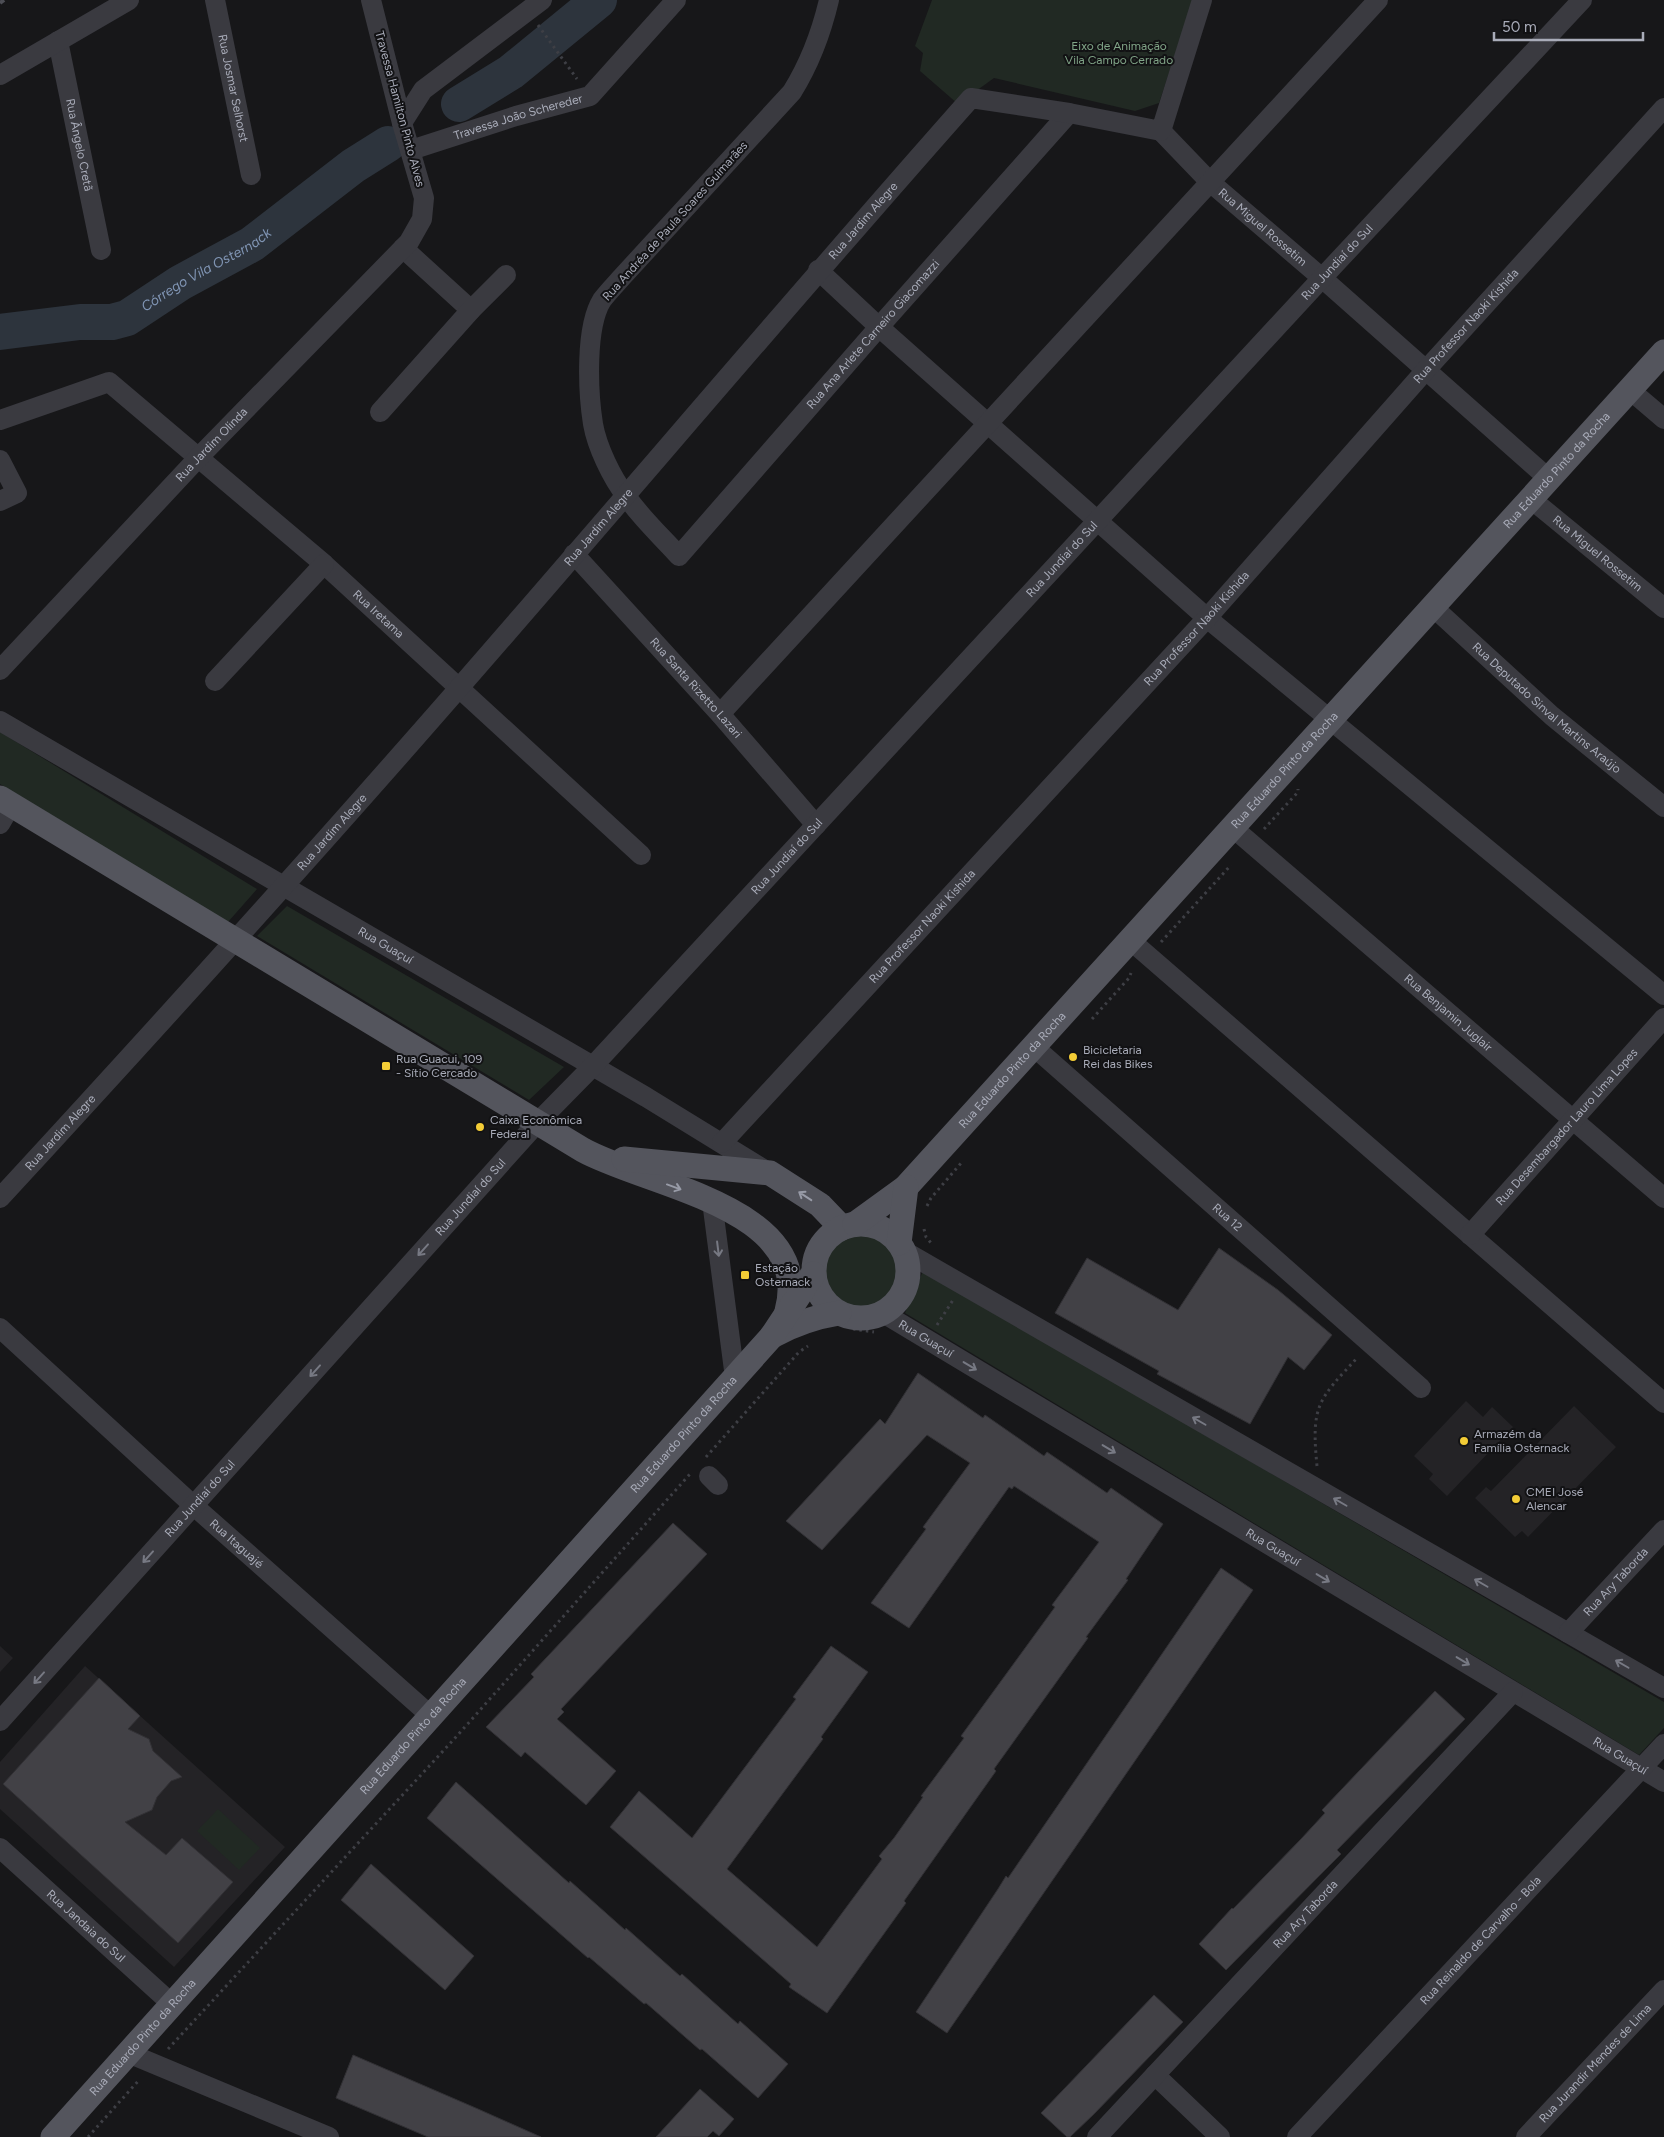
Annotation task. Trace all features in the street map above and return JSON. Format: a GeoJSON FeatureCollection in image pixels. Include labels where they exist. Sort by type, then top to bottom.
{"type":"FeatureCollection","features":[{"type":"Feature","properties":{"kind":"main road","name":"Rua Eduardo Pinto da Rocha"},"geometry":{"type":"LineString","coordinates":[[848,1226],[906,1187],[1664,352]]}},
{"type":"Feature","properties":{"kind":"main road","name":"Rua Guaçuí"},"geometry":{"type":"LineString","coordinates":[[4,809],[236,941],[596,1157],[712,1201],[743,1217],[766,1234],[780,1252]]}},
{"type":"Feature","properties":{"kind":"main road","name":"Rua Guaçuí"},"geometry":{"type":"LineString","coordinates":[[596,1157],[770,1173],[820,1205],[848,1226]]}},
{"type":"Feature","properties":{"kind":"main road"},"geometry":{"type":"LineString","coordinates":[[712,1201],[724,1180],[730,1177],[770,1173]]}},
{"type":"Feature","properties":{"kind":"main road"},"geometry":{"type":"LineString","coordinates":[[902,1247],[906,1187]]}},
{"type":"Feature","properties":{"kind":"main road"},"geometry":{"type":"LineString","coordinates":[[868,1224],[880,1228],[891,1234],[902,1247],[909,1265],[908,1280],[903,1293],[882,1324],[868,1318],[853,1318],[843,1321],[817,1290],[814,1267],[820,1246],[830,1236],[848,1226],[868,1224]]}},
{"type":"Feature","properties":{"kind":"main road","name":"Rua Eduardo Pinto da Rocha"},"geometry":{"type":"LineString","coordinates":[[778,1328],[790,1300],[791,1286],[786,1262],[780,1252]]}},
{"type":"Feature","properties":{"kind":"main road"},"geometry":{"type":"LineString","coordinates":[[780,1252],[814,1267]]}},
{"type":"Feature","properties":{"kind":"main road","name":"Rua Eduardo Pinto da Rocha"},"geometry":{"type":"LineString","coordinates":[[53,2137],[735,1378],[778,1328],[814,1267]]}},
{"type":"Feature","properties":{"kind":"main road","name":"Rua Eduardo Pinto da Rocha"},"geometry":{"type":"LineString","coordinates":[[778,1328],[816,1317],[843,1321]]}},
{"type":"Feature","properties":{"kind":"street"},"geometry":{"type":"LineString","coordinates":[[0,75],[129,0]]}},
{"type":"Feature","properties":{"kind":"street","name":"Rua Josmar Selhorst"},"geometry":{"type":"LineString","coordinates":[[215,0],[252,175]]}},
{"type":"Feature","properties":{"kind":"street","name":"Travessa Hamilton Pinto Alves"},"geometry":{"type":"LineString","coordinates":[[371,0],[402,123],[424,198],[422,219]]}},
{"type":"Feature","properties":{"kind":"street","name":"Travessa João Schereder"},"geometry":{"type":"LineString","coordinates":[[411,150],[516,116],[590,96],[676,0]]}},
{"type":"Feature","properties":{"kind":"street","name":"Rua Andréa de Paula Soares Guimarães"},"geometry":{"type":"LineString","coordinates":[[679,556],[626,496],[601,451],[593,424],[590,342],[595,318],[602,300],[622,277],[792,92],[807,68],[816,48],[829,0]]}},
{"type":"Feature","properties":{"kind":"street"},"geometry":{"type":"LineString","coordinates":[[1161,131],[1202,0]]}},
{"type":"Feature","properties":{"kind":"street"},"geometry":{"type":"LineString","coordinates":[[720,714],[1378,0]]}},
{"type":"Feature","properties":{"kind":"street","name":"Rua Jundiaí do Sul"},"geometry":{"type":"LineString","coordinates":[[0,1722],[538,1122],[592,1067],[1322,278],[1582,0]]}},
{"type":"Feature","properties":{"kind":"street"},"geometry":{"type":"LineString","coordinates":[[402,123],[423,90],[534,8]]}},
{"type":"Feature","properties":{"kind":"street","name":"Rua Ângelo Cretã"},"geometry":{"type":"LineString","coordinates":[[58,41],[101,250]]}},
{"type":"Feature","properties":{"kind":"street","name":"Rua Jardim Alegre"},"geometry":{"type":"LineString","coordinates":[[0,1198],[284,887],[626,496],[818,270],[971,98],[1069,113],[1161,131]]}},
{"type":"Feature","properties":{"kind":"street","name":"Rua Professor Naoki Kishida"},"geometry":{"type":"LineString","coordinates":[[722,1143],[1207,618],[1425,371],[1664,108]]}},
{"type":"Feature","properties":{"kind":"street","name":"Rua Ana Arlete Carneiro Giacomazzi"},"geometry":{"type":"LineString","coordinates":[[679,556],[1069,113]]}},
{"type":"Feature","properties":{"kind":"street","name":"Rua Miguel Rossetim"},"geometry":{"type":"LineString","coordinates":[[1161,131],[1210,182],[1322,278],[1549,479]]}},
{"type":"Feature","properties":{"kind":"street","name":"Rua Jardim Olinda"},"geometry":{"type":"LineString","coordinates":[[0,670],[199,457],[409,242],[422,219]]}},
{"type":"Feature","properties":{"kind":"street"},"geometry":{"type":"LineString","coordinates":[[403,248],[471,310]]}},
{"type":"Feature","properties":{"kind":"street"},"geometry":{"type":"LineString","coordinates":[[818,270],[879,327],[1207,618],[1664,995]]}},
{"type":"Feature","properties":{"kind":"street"},"geometry":{"type":"LineString","coordinates":[[380,412],[471,310],[506,275]]}},
{"type":"Feature","properties":{"kind":"street","name":"Rua Iretama"},"geometry":{"type":"LineString","coordinates":[[0,420],[109,382],[324,564],[641,855]]}},
{"type":"Feature","properties":{"kind":"street"},"geometry":{"type":"LineString","coordinates":[[1630,390],[1664,418]]}},
{"type":"Feature","properties":{"kind":"street"},"geometry":{"type":"LineString","coordinates":[[0,460],[17,493],[0,501]]}},
{"type":"Feature","properties":{"kind":"street","name":"Rua Miguel Rossetim"},"geometry":{"type":"LineString","coordinates":[[1531,499],[1664,608]]}},
{"type":"Feature","properties":{"kind":"street","name":"Rua Santa Rizetto Lazari"},"geometry":{"type":"LineString","coordinates":[[574,554],[720,714],[816,824]]}},
{"type":"Feature","properties":{"kind":"street"},"geometry":{"type":"LineString","coordinates":[[215,681],[324,564]]}},
{"type":"Feature","properties":{"kind":"street","name":"Rua Deputado Sinval Martins Araújo"},"geometry":{"type":"LineString","coordinates":[[1432,607],[1552,716],[1664,807]]}},
{"type":"Feature","properties":{"kind":"street","name":"Rua Guaçuí"},"geometry":{"type":"LineString","coordinates":[[0,721],[722,1143],[770,1173]]}},
{"type":"Feature","properties":{"kind":"street","name":"Rua Benjamin Juglair"},"geometry":{"type":"LineString","coordinates":[[1232,828],[1664,1198]]}},
{"type":"Feature","properties":{"kind":"street"},"geometry":{"type":"LineString","coordinates":[[1130,940],[1664,1403]]}},
{"type":"Feature","properties":{"kind":"street","name":"Rua Desembargador Lauro Lima Lopes"},"geometry":{"type":"LineString","coordinates":[[1470,1234],[1664,1018]]}},
{"type":"Feature","properties":{"kind":"street","name":"Rua 12"},"geometry":{"type":"LineString","coordinates":[[1033,1046],[1421,1388]]}},
{"type":"Feature","properties":{"kind":"street"},"geometry":{"type":"LineString","coordinates":[[712,1201],[735,1378]]}},
{"type":"Feature","properties":{"kind":"street"},"geometry":{"type":"LineString","coordinates":[[902,1247],[1664,1688]]}},
{"type":"Feature","properties":{"kind":"street","name":"Rua Guaçuí"},"geometry":{"type":"LineString","coordinates":[[882,1324],[1664,1782]]}},
{"type":"Feature","properties":{"kind":"street","name":"Rua Itaguajé"},"geometry":{"type":"LineString","coordinates":[[0,1328],[194,1506],[431,1716]]}},
{"type":"Feature","properties":{"kind":"street","name":"Rua Ary Taborda"},"geometry":{"type":"LineString","coordinates":[[1568,1633],[1664,1530]]}},
{"type":"Feature","properties":{"kind":"street","name":"Rua Ary Taborda"},"geometry":{"type":"LineString","coordinates":[[1097,2137],[1513,1692]]}},
{"type":"Feature","properties":{"kind":"street","name":"Rua Reinaldo de Carvalho - Bola"},"geometry":{"type":"LineString","coordinates":[[1297,2137],[1664,1744]]}},
{"type":"Feature","properties":{"kind":"street","name":"Rua Jandaia do Sul"},"geometry":{"type":"LineString","coordinates":[[0,1848],[172,2004]]}},
{"type":"Feature","properties":{"kind":"street","name":"Rua Jurandir Mendes de Lima"},"geometry":{"type":"LineString","coordinates":[[1526,2137],[1664,1990]]}},
{"type":"Feature","properties":{"kind":"street"},"geometry":{"type":"LineString","coordinates":[[128,2053],[329,2137]]}},
{"type":"Feature","properties":{"kind":"street"},"geometry":{"type":"LineString","coordinates":[[1154,2075],[1220,2137]]}},
{"type":"Feature","properties":{"kind":"path"},"geometry":{"type":"LineString","coordinates":[[534,8],[561,58]]}},
{"type":"Feature","properties":{"kind":"path"},"geometry":{"type":"LineString","coordinates":[[1161,942],[1236,860]]}},
{"type":"Feature","properties":{"kind":"path"},"geometry":{"type":"LineString","coordinates":[[924,1212],[931,1198],[963,1161]]}},
{"type":"Feature","properties":{"kind":"path"},"geometry":{"type":"LineString","coordinates":[[923,1226],[926,1237],[936,1248]]}},
{"type":"Feature","properties":{"kind":"path"},"geometry":{"type":"LineString","coordinates":[[934,1330],[957,1294]]}},
{"type":"Feature","properties":{"kind":"path"},"geometry":{"type":"LineString","coordinates":[[843,1321],[856,1328],[882,1324]]}},
{"type":"Feature","properties":{"kind":"path"},"geometry":{"type":"LineString","coordinates":[[172,2043],[456,1737],[706,1472],[799,1352],[810,1344]]}},
{"type":"Feature","properties":{"kind":"path"},"geometry":{"type":"LineString","coordinates":[[1320,1490],[1314,1437],[1319,1404],[1329,1389],[1371,1344]]}},
{"type":"Feature","properties":{"kind":"path"},"geometry":{"type":"LineString","coordinates":[[88,2137],[145,2074]]}},
{"type":"Feature","properties":{"kind":"shaded area","name":"Armazém da Família Osternack"},"geometry":{"type":"Polygon","coordinates":[[[1466,1401],[1483,1417],[1492,1407],[1513,1427],[1447,1496],[1429,1479],[1433,1474],[1414,1456],[1466,1401]]]}},
{"type":"Feature","properties":{"kind":"shaded area"},"geometry":{"type":"Polygon","coordinates":[[[1574,1406],[1616,1447],[1528,1537],[1522,1531],[1515,1537],[1475,1498],[1486,1487],[1491,1491],[1574,1406]]]}},
{"type":"Feature","properties":{"kind":"shaded area"},"geometry":{"type":"Polygon","coordinates":[[[0,1646],[13,1658],[0,1672],[0,1646]]]}},
{"type":"Feature","properties":{"kind":"shaded area"},"geometry":{"type":"Polygon","coordinates":[[[85,1666],[285,1847],[174,1967],[0,1809],[0,1762],[85,1666]]]}},
{"type":"Feature","properties":{"kind":"green space","name":"Eixo de Animação Vila Campo Cerrado"},"geometry":{"type":"Polygon","coordinates":[[[932,0],[1193,0],[1159,103],[1135,111],[994,78],[958,104],[920,71],[923,53],[915,46],[932,0]]]}},
{"type":"Feature","properties":{"kind":"green space"},"geometry":{"type":"Polygon","coordinates":[[[0,732],[257,889],[228,922],[0,784],[0,732]]]}},
{"type":"Feature","properties":{"kind":"green space"},"geometry":{"type":"Polygon","coordinates":[[[287,906],[564,1067],[529,1100],[257,936],[287,906]]]}},
{"type":"Feature","properties":{"kind":"green space"},"geometry":{"type":"Polygon","coordinates":[[[854,1230],[870,1230],[891,1241],[902,1262],[902,1278],[891,1299],[870,1310],[854,1310],[840,1304],[828,1292],[822,1278],[822,1262],[828,1248],[840,1236],[854,1230]]]}},
{"type":"Feature","properties":{"kind":"green space"},"geometry":{"type":"Polygon","coordinates":[[[923,1271],[1664,1702],[1664,1728],[1639,1755],[905,1313],[923,1271]]]}},
{"type":"Feature","properties":{"kind":"green space"},"geometry":{"type":"Polygon","coordinates":[[[218,1809],[260,1848],[239,1870],[197,1831],[218,1809]]]}},
{"type":"Feature","properties":{"kind":"building"},"geometry":{"type":"Polygon","coordinates":[[[1219,1248],[1278,1290],[1332,1335],[1304,1370],[1288,1357],[1250,1424],[1157,1374],[1159,1371],[1055,1313],[1087,1258],[1178,1310],[1219,1248]]]}},
{"type":"Feature","properties":{"kind":"building"},"geometry":{"type":"Polygon","coordinates":[[[918,1373],[983,1418],[985,1415],[1044,1456],[1047,1452],[1107,1493],[1111,1488],[1163,1524],[1126,1579],[1128,1580],[994,1769],[996,1771],[904,1901],[906,1903],[827,2013],[789,1987],[791,1984],[610,1827],[639,1791],[692,1838],[796,1699],[793,1697],[831,1646],[868,1672],[821,1737],[823,1739],[727,1869],[817,1947],[882,1859],[879,1856],[894,1838],[923,1797],[921,1796],[964,1738],[961,1736],[1055,1607],[1052,1605],[1099,1542],[1014,1486],[1012,1489],[1009,1487],[909,1628],[871,1603],[926,1529],[923,1527],[970,1463],[927,1435],[822,1550],[786,1521],[880,1419],[885,1424],[918,1373]]]}},
{"type":"Feature","properties":{"kind":"building"},"geometry":{"type":"Polygon","coordinates":[[[673,1523],[707,1554],[561,1709],[564,1712],[557,1719],[616,1771],[586,1805],[525,1752],[521,1757],[486,1727],[534,1677],[531,1674],[673,1523]]]}},
{"type":"Feature","properties":{"kind":"building"},"geometry":{"type":"Polygon","coordinates":[[[1221,1568],[1253,1590],[947,2033],[916,2012],[1006,1876],[1008,1878],[1221,1568]]]}},
{"type":"Feature","properties":{"kind":"building"},"geometry":{"type":"Polygon","coordinates":[[[99,1678],[140,1716],[128,1729],[149,1739],[153,1751],[182,1777],[171,1781],[157,1797],[152,1810],[125,1822],[166,1855],[182,1838],[233,1882],[178,1943],[3,1784],[99,1678]]]}},
{"type":"Feature","properties":{"kind":"building"},"geometry":{"type":"Polygon","coordinates":[[[1435,1691],[1465,1719],[1337,1850],[1341,1854],[1226,1970],[1199,1944],[1301,1839],[1325,1813],[1322,1810],[1435,1691]]]}},
{"type":"Feature","properties":{"kind":"building"},"geometry":{"type":"Polygon","coordinates":[[[456,1782],[569,1883],[570,1881],[680,1976],[682,1974],[738,2024],[740,2021],[788,2064],[758,2098],[702,2049],[700,2050],[646,2003],[644,2004],[588,1958],[427,1818],[456,1782]]]}},
{"type":"Feature","properties":{"kind":"building"},"geometry":{"type":"Polygon","coordinates":[[[371,1864],[474,1956],[445,1990],[341,1900],[371,1864]]]}},
{"type":"Feature","properties":{"kind":"building"},"geometry":{"type":"Polygon","coordinates":[[[1154,1995],[1183,2022],[1094,2114],[1070,2137],[1067,2137],[1041,2113],[1154,1995]]]}},
{"type":"Feature","properties":{"kind":"building"},"geometry":{"type":"Polygon","coordinates":[[[353,2055],[541,2137],[428,2137],[336,2098],[353,2055]]]}},
{"type":"Feature","properties":{"kind":"building"},"geometry":{"type":"Polygon","coordinates":[[[700,2089],[734,2119],[719,2136],[713,2131],[707,2137],[656,2137],[700,2089]]]}},
{"type":"Feature","properties":{"kind":"waterway","name":"Córrego Vila Osternack"},"geometry":{"type":"LineString","coordinates":[[459,104],[511,72],[599,0]]}},
{"type":"Feature","properties":{"kind":"waterway","name":"Córrego Vila Osternack"},"geometry":{"type":"LineString","coordinates":[[0,332],[80,322],[112,322],[127,318],[180,283],[252,244],[353,166],[388,144]]}},
{"type":"Feature","properties":{"kind":"railway"},"geometry":{"type":"LineString","coordinates":[[0,3],[4,0]]}},
{"type":"Feature","properties":{"kind":"place","name":"Bicicletaria Rei das Bikes"},"geometry":{"type":"Point","coordinates":[1073,1057]}},
{"type":"Feature","properties":{"kind":"place","name":"Rua Guacui, 109 - Sítio Cercado"},"geometry":{"type":"Point","coordinates":[386,1066]}},
{"type":"Feature","properties":{"kind":"place","name":"Caixa Econômica Federal"},"geometry":{"type":"Point","coordinates":[480,1127]}},
{"type":"Feature","properties":{"kind":"place","name":"Estação Osternack"},"geometry":{"type":"Point","coordinates":[745,1275]}},
{"type":"Feature","properties":{"kind":"place","name":"Armazém da Família Osternack"},"geometry":{"type":"Point","coordinates":[1464,1441]}},
{"type":"Feature","properties":{"kind":"place","name":"CMEI José Alencar"},"geometry":{"type":"Point","coordinates":[1516,1499]}}]}
